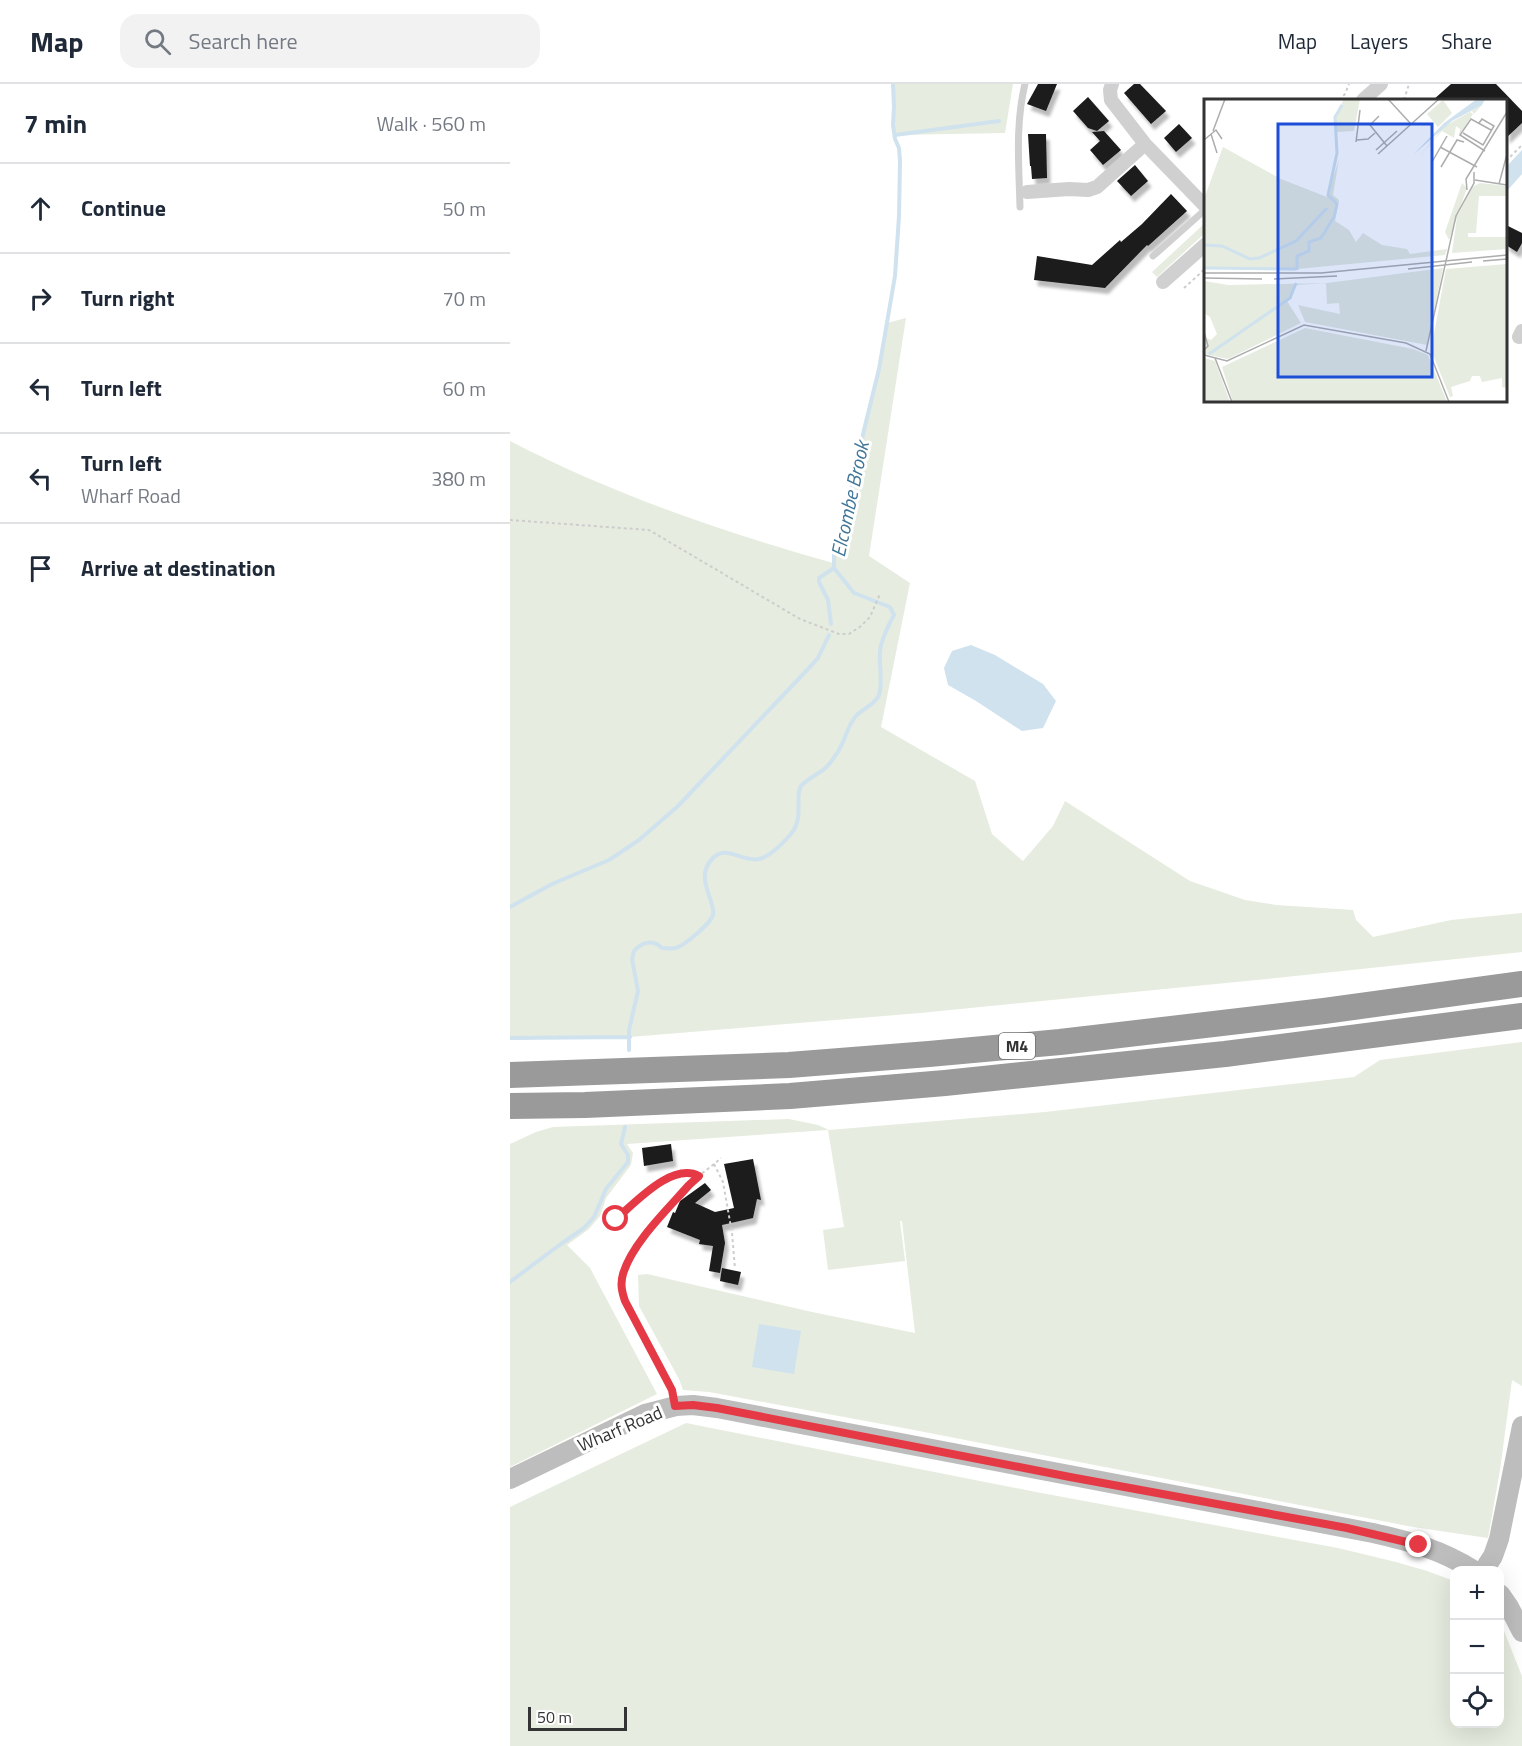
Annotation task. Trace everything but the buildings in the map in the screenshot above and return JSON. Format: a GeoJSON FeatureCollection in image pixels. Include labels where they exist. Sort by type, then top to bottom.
{"type":"FeatureCollection","features":[{"type":"Feature","properties":{"kind":"highway","name":"M4"},"geometry":{"type":"LineString","coordinates":[[510,1075],[789,1065],[953,1052],[1060,1042],[1324,1011],[1522,984]]}},
{"type":"Feature","properties":{"kind":"highway","name":"M4"},"geometry":{"type":"LineString","coordinates":[[510,1106],[790,1096],[945,1083],[1225,1054],[1522,1016]]}},
{"type":"Feature","properties":{"kind":"main road","name":"Wharf Road"},"geometry":{"type":"LineString","coordinates":[[510,1479],[645,1414],[675,1406],[693,1405],[1364,1531],[1430,1548],[1466,1566]]}},
{"type":"Feature","properties":{"kind":"main road"},"geometry":{"type":"LineString","coordinates":[[1487,1566],[1499,1539],[1522,1426]]}},
{"type":"Feature","properties":{"kind":"main road"},"geometry":{"type":"LineString","coordinates":[[1504,1600],[1522,1632]]}},
{"type":"Feature","properties":{"kind":"street"},"geometry":{"type":"LineString","coordinates":[[1096,84],[1111,87],[1109,95],[1145,144],[1204,206]]}},
{"type":"Feature","properties":{"kind":"street"},"geometry":{"type":"LineString","coordinates":[[1364,99],[1379,85]]}},
{"type":"Feature","properties":{"kind":"street"},"geometry":{"type":"LineString","coordinates":[[1027,192],[1088,190],[1097,187],[1145,144]]}},
{"type":"Feature","properties":{"kind":"street"},"geometry":{"type":"LineString","coordinates":[[1163,282],[1204,246]]}},
{"type":"Feature","properties":{"kind":"lane"},"geometry":{"type":"LineString","coordinates":[[1020,207],[1018,139],[1025,84]]}},
{"type":"Feature","properties":{"kind":"lane"},"geometry":{"type":"LineString","coordinates":[[1153,256],[1204,210]]}},
{"type":"Feature","properties":{"kind":"path"},"geometry":{"type":"LineString","coordinates":[[1339,99],[1345,94],[1349,84]]}},
{"type":"Feature","properties":{"kind":"path"},"geometry":{"type":"LineString","coordinates":[[1404,99],[1409,84]]}},
{"type":"Feature","properties":{"kind":"path"},"geometry":{"type":"LineString","coordinates":[[1507,160],[1522,145]]}},
{"type":"Feature","properties":{"kind":"path"},"geometry":{"type":"LineString","coordinates":[[1184,288],[1204,270]]}},
{"type":"Feature","properties":{"kind":"path"},"geometry":{"type":"LineString","coordinates":[[510,520],[649,530],[800,619],[839,634],[849,634],[861,626],[870,617],[880,594]]}},
{"type":"Feature","properties":{"kind":"path"},"geometry":{"type":"LineString","coordinates":[[675,1406],[672,1390],[625,1301],[621,1290],[623,1275],[634,1251],[674,1202],[689,1185],[721,1158]]}},
{"type":"Feature","properties":{"kind":"path"},"geometry":{"type":"LineString","coordinates":[[714,1164],[723,1182],[732,1233],[735,1269]]}},
{"type":"Feature","properties":{"kind":"path"},"geometry":{"type":"LineString","coordinates":[[616,1219],[671,1176],[692,1173],[699,1176]]}},
{"type":"Feature","properties":{"kind":"shaded area"},"geometry":{"type":"Polygon","coordinates":[[[893,84],[1013,84],[1005,133],[895,135],[893,84]]]}},
{"type":"Feature","properties":{"kind":"shaded area"},"geometry":{"type":"Polygon","coordinates":[[[1204,224],[1204,234],[1157,277],[1152,272],[1204,224]]]}},
{"type":"Feature","properties":{"kind":"shaded area"},"geometry":{"type":"Polygon","coordinates":[[[906,318],[869,556],[910,583],[881,727],[975,781],[992,834],[1023,861],[1053,826],[1065,801],[1190,881],[1245,900],[1276,905],[1353,910],[1356,920],[1373,937],[1451,920],[1522,913],[1522,952],[920,1013],[630,1037],[510,1039],[510,441],[628,495],[709,525],[833,563],[879,369],[887,323],[906,318]]]}},
{"type":"Feature","properties":{"kind":"shaded area"},"geometry":{"type":"Polygon","coordinates":[[[1522,1042],[1522,1386],[1512,1380],[1488,1538],[1413,1527],[909,1429],[709,1392],[683,1390],[639,1306],[638,1275],[647,1274],[915,1333],[902,1221],[900,1221],[905,1261],[828,1270],[823,1230],[844,1227],[828,1130],[627,1144],[633,1153],[631,1165],[606,1198],[600,1216],[589,1229],[567,1245],[590,1268],[657,1394],[510,1467],[510,1144],[536,1132],[553,1127],[789,1119],[818,1125],[829,1130],[1045,1112],[1354,1077],[1380,1060],[1522,1042]]]}},
{"type":"Feature","properties":{"kind":"shaded area"},"geometry":{"type":"Polygon","coordinates":[[[686,1423],[1036,1492],[1338,1548],[1396,1562],[1450,1580],[1450,1728],[1504,1728],[1504,1631],[1522,1676],[1522,1746],[510,1746],[510,1507],[686,1423]]]}},
{"type":"Feature","properties":{"kind":"water"},"geometry":{"type":"Polygon","coordinates":[[[1522,150],[1522,174],[1507,191],[1507,166],[1522,150]]]}},
{"type":"Feature","properties":{"kind":"water"},"geometry":{"type":"Polygon","coordinates":[[[971,645],[995,655],[1043,684],[1056,701],[1043,728],[1022,731],[948,685],[944,668],[952,651],[971,645]]]}},
{"type":"Feature","properties":{"kind":"water"},"geometry":{"type":"Polygon","coordinates":[[[759,1324],[801,1331],[794,1374],[752,1367],[759,1324]]]}},
{"type":"Feature","properties":{"kind":"waterway","name":"Elcombe Brook"},"geometry":{"type":"LineString","coordinates":[[629,1050],[629,1030],[638,991],[632,959],[634,951],[640,945],[648,943],[655,943],[662,948],[676,948],[691,939],[707,924],[713,915],[713,909],[705,874],[712,859],[723,853],[759,859],[768,856],[780,845],[795,827],[801,786],[830,763],[853,720],[879,695],[881,645],[894,615],[890,607],[854,593],[834,568],[834,552],[844,522],[879,369],[895,276],[900,161],[893,125],[893,84]]}},
{"type":"Feature","properties":{"kind":"waterway"},"geometry":{"type":"LineString","coordinates":[[895,135],[999,121]]}},
{"type":"Feature","properties":{"kind":"waterway"},"geometry":{"type":"LineString","coordinates":[[831,624],[828,600],[819,578],[834,568]]}},
{"type":"Feature","properties":{"kind":"waterway"},"geometry":{"type":"LineString","coordinates":[[510,907],[552,884],[609,860],[639,840],[678,806],[808,669],[818,658],[829,635]]}},
{"type":"Feature","properties":{"kind":"waterway"},"geometry":{"type":"LineString","coordinates":[[510,1038],[630,1037]]}},
{"type":"Feature","properties":{"kind":"waterway","name":"Elcombe Brook"},"geometry":{"type":"LineString","coordinates":[[510,1282],[584,1228],[594,1217],[606,1189],[628,1162],[628,1155],[621,1144],[625,1127]]}},
{"type":"Feature","properties":{"kind":"route"},"geometry":{"type":"LineString","coordinates":[[616,1219],[671,1176],[683,1173],[699,1176],[659,1219],[634,1251],[623,1275],[621,1290],[672,1390],[675,1406],[693,1405],[717,1408],[1347,1528],[1419,1545]]}}]}
